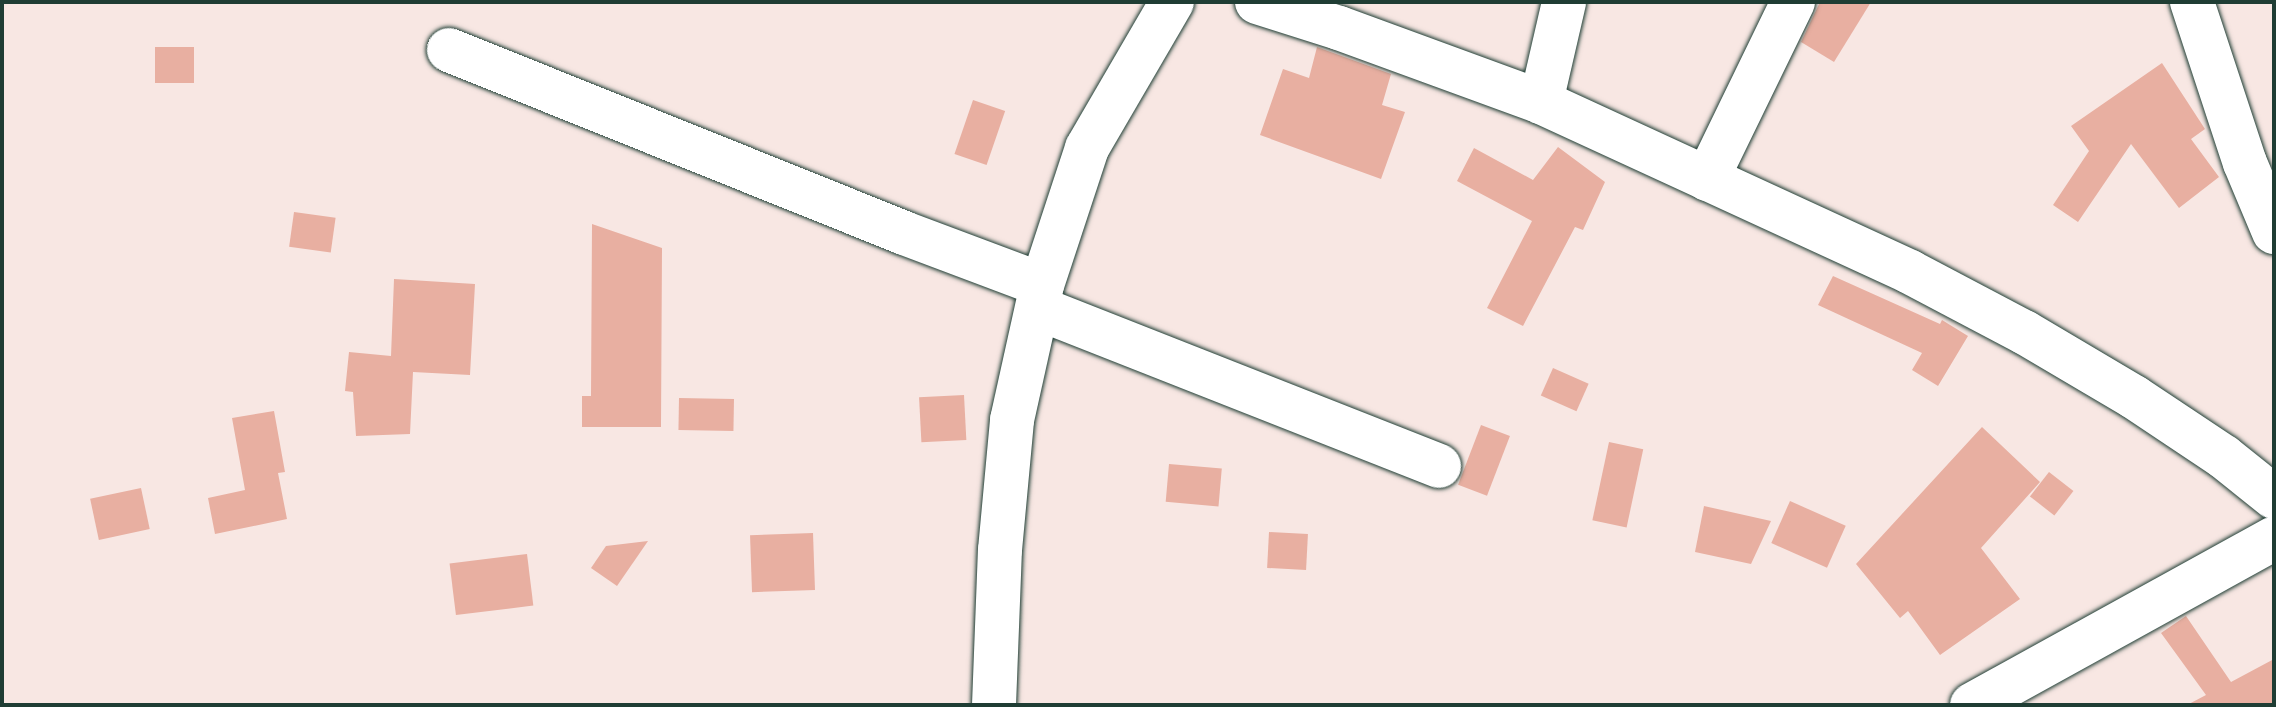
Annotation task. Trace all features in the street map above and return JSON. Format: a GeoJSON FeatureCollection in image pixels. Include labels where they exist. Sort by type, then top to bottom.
{"type":"FeatureCollection","features":[{"type":"Feature","properties":{"kind":"street"},"geometry":{"type":"LineString","coordinates":[[994,705],[1000,550],[1012,420],[1040,296],[1087,148],[1172,2]]}},
{"type":"Feature","properties":{"kind":"street"},"geometry":{"type":"LineString","coordinates":[[1257,2],[1339,28],[1541,102],[1910,272],[2024,332],[2147,406],[2224,457],[2274,497]]}},
{"type":"Feature","properties":{"kind":"street"},"geometry":{"type":"LineString","coordinates":[[1541,102],[1564,2]]}},
{"type":"Feature","properties":{"kind":"street"},"geometry":{"type":"LineString","coordinates":[[1707,179],[1793,2]]}},
{"type":"Feature","properties":{"kind":"street"},"geometry":{"type":"LineString","coordinates":[[2192,2],[2240,150],[2274,232]]}},
{"type":"Feature","properties":{"kind":"street"},"geometry":{"type":"LineString","coordinates":[[449,50],[876,223],[1439,466]]}},
{"type":"Feature","properties":{"kind":"street"},"geometry":{"type":"LineString","coordinates":[[1972,705],[2274,538]]}},
{"type":"Feature","properties":{"kind":"building"},"geometry":{"type":"Polygon","coordinates":[[[1820,2],[1871,2],[1834,62],[1801,42],[1820,2]]]}},
{"type":"Feature","properties":{"kind":"building"},"geometry":{"type":"Polygon","coordinates":[[[155,47],[194,47],[194,83],[155,83],[155,47]]]}},
{"type":"Feature","properties":{"kind":"building"},"geometry":{"type":"Polygon","coordinates":[[[1317,47],[1391,74],[1382,105],[1405,112],[1381,179],[1260,135],[1283,69],[1309,78],[1317,47]]]}},
{"type":"Feature","properties":{"kind":"building"},"geometry":{"type":"Polygon","coordinates":[[[2162,63],[2205,129],[2191,139],[2219,177],[2179,208],[2131,144],[2078,222],[2053,205],[2089,151],[2071,126],[2162,63]]]}},
{"type":"Feature","properties":{"kind":"building"},"geometry":{"type":"Polygon","coordinates":[[[973,100],[1005,111],[987,165],[954,154],[973,100]]]}},
{"type":"Feature","properties":{"kind":"building"},"geometry":{"type":"Polygon","coordinates":[[[1558,147],[1605,182],[1583,230],[1575,227],[1523,326],[1487,308],[1532,221],[1457,181],[1474,148],[1533,180],[1558,147]]]}},
{"type":"Feature","properties":{"kind":"building"},"geometry":{"type":"Polygon","coordinates":[[[294,212],[336,218],[331,253],[289,247],[294,212]]]}},
{"type":"Feature","properties":{"kind":"building"},"geometry":{"type":"Polygon","coordinates":[[[592,224],[662,248],[661,427],[582,427],[582,396],[591,396],[592,224]]]}},
{"type":"Feature","properties":{"kind":"building"},"geometry":{"type":"Polygon","coordinates":[[[1833,276],[1940,324],[1942,320],[1968,336],[1938,386],[1912,370],[1922,353],[1818,305],[1833,276]]]}},
{"type":"Feature","properties":{"kind":"building"},"geometry":{"type":"Polygon","coordinates":[[[394,279],[475,284],[470,375],[413,372],[410,434],[356,436],[353,392],[345,391],[349,352],[391,356],[394,279]]]}},
{"type":"Feature","properties":{"kind":"building"},"geometry":{"type":"Polygon","coordinates":[[[1553,368],[1589,384],[1576,411],[1541,395],[1553,368]]]}},
{"type":"Feature","properties":{"kind":"building"},"geometry":{"type":"Polygon","coordinates":[[[964,395],[966,440],[921,442],[919,397],[964,395]]]}},
{"type":"Feature","properties":{"kind":"building"},"geometry":{"type":"Polygon","coordinates":[[[679,398],[734,399],[733,431],[678,430],[679,398]]]}},
{"type":"Feature","properties":{"kind":"building"},"geometry":{"type":"Polygon","coordinates":[[[274,411],[285,472],[278,473],[287,519],[215,534],[208,498],[245,490],[232,418],[274,411]]]}},
{"type":"Feature","properties":{"kind":"building"},"geometry":{"type":"Polygon","coordinates":[[[1481,425],[1510,436],[1487,496],[1458,485],[1481,425]]]}},
{"type":"Feature","properties":{"kind":"building"},"geometry":{"type":"Polygon","coordinates":[[[1982,427],[2040,482],[1981,548],[2020,599],[1940,655],[1908,611],[1900,618],[1856,564],[1982,427]]]}},
{"type":"Feature","properties":{"kind":"building"},"geometry":{"type":"Polygon","coordinates":[[[1609,442],[1643,449],[1627,528],[1592,520],[1609,442]]]}},
{"type":"Feature","properties":{"kind":"building"},"geometry":{"type":"Polygon","coordinates":[[[1169,464],[1222,469],[1218,506],[1166,502],[1169,464]]]}},
{"type":"Feature","properties":{"kind":"building"},"geometry":{"type":"Polygon","coordinates":[[[2049,472],[2073,491],[2054,516],[2030,496],[2049,472]]]}},
{"type":"Feature","properties":{"kind":"building"},"geometry":{"type":"Polygon","coordinates":[[[141,488],[150,529],[99,540],[90,499],[141,488]]]}},
{"type":"Feature","properties":{"kind":"building"},"geometry":{"type":"Polygon","coordinates":[[[1790,501],[1846,526],[1827,568],[1771,543],[1790,501]]]}},
{"type":"Feature","properties":{"kind":"building"},"geometry":{"type":"Polygon","coordinates":[[[1704,506],[1771,521],[1751,564],[1695,552],[1704,506]]]}},
{"type":"Feature","properties":{"kind":"building"},"geometry":{"type":"Polygon","coordinates":[[[1269,532],[1308,534],[1306,570],[1267,568],[1269,532]]]}},
{"type":"Feature","properties":{"kind":"building"},"geometry":{"type":"Polygon","coordinates":[[[813,533],[815,590],[752,592],[750,535],[813,533]]]}},
{"type":"Feature","properties":{"kind":"building"},"geometry":{"type":"Polygon","coordinates":[[[648,541],[617,586],[591,568],[606,546],[648,541]]]}},
{"type":"Feature","properties":{"kind":"building"},"geometry":{"type":"Polygon","coordinates":[[[527,554],[533,606],[456,615],[450,564],[527,554]]]}},
{"type":"Feature","properties":{"kind":"building"},"geometry":{"type":"Polygon","coordinates":[[[2186,616],[2231,682],[2274,659],[2274,705],[2187,705],[2206,695],[2161,633],[2186,616]]]}}]}
